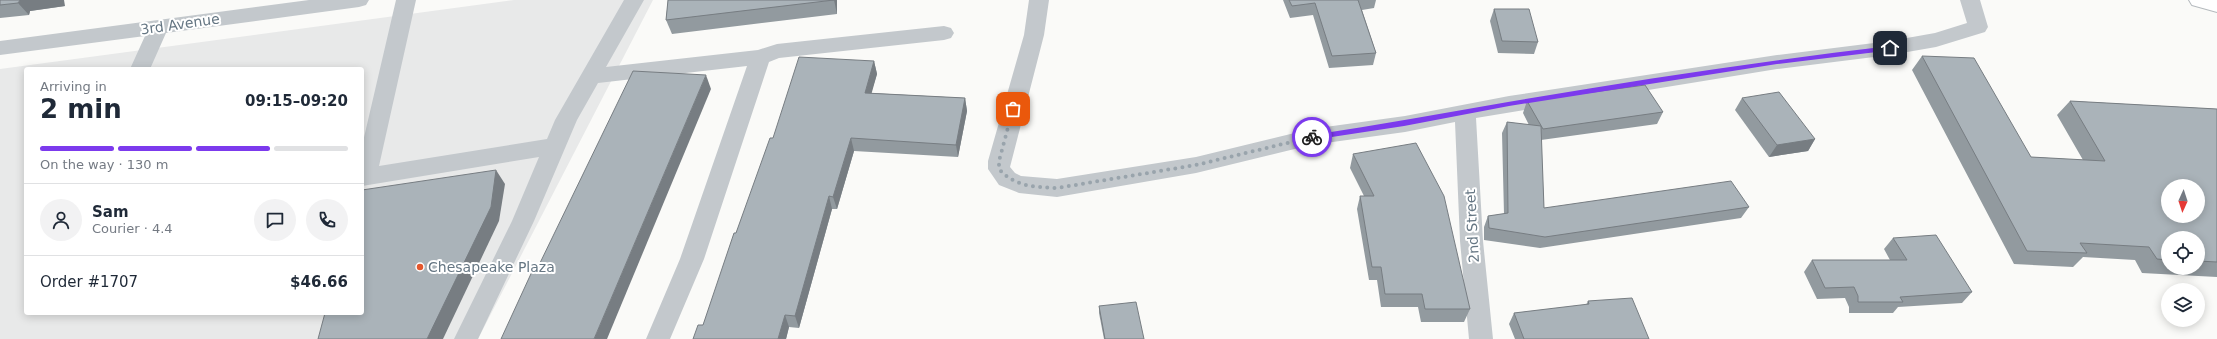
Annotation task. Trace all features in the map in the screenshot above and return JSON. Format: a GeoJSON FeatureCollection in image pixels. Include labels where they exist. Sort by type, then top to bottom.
{"type":"FeatureCollection","features":[{"type":"Feature","properties":{"kind":"main road"},"geometry":{"type":"LineString","coordinates":[[2199,0],[2217,6]]}},
{"type":"Feature","properties":{"kind":"street","name":"3rd Avenue"},"geometry":{"type":"LineString","coordinates":[[0,48],[359,0]]}},
{"type":"Feature","properties":{"kind":"street"},"geometry":{"type":"LineString","coordinates":[[406,0],[364,177],[555,146]]}},
{"type":"Feature","properties":{"kind":"street"},"geometry":{"type":"LineString","coordinates":[[466,339],[523,221],[566,120],[634,0]]}},
{"type":"Feature","properties":{"kind":"street"},"geometry":{"type":"LineString","coordinates":[[1039,0],[1034,35],[999,161],[999,169],[1007,178],[1019,184],[1057,188],[1196,165],[1311,137],[1465,114],[1509,104],[1777,62],[1890,48],[1936,40],[1978,27],[1970,0]]}},
{"type":"Feature","properties":{"kind":"street"},"geometry":{"type":"LineString","coordinates":[[141,67],[159,26]]}},
{"type":"Feature","properties":{"kind":"street"},"geometry":{"type":"LineString","coordinates":[[591,76],[760,57],[777,51],[944,33]]}},
{"type":"Feature","properties":{"kind":"street"},"geometry":{"type":"LineString","coordinates":[[658,339],[692,259],[760,57]]}},
{"type":"Feature","properties":{"kind":"street","name":"2nd Street"},"geometry":{"type":"LineString","coordinates":[[1465,114],[1468,130],[1474,268],[1481,339]]}},
{"type":"Feature","properties":{"kind":"shaded area"},"geometry":{"type":"Polygon","coordinates":[[[514,0],[653,0],[478,339],[0,339],[0,69],[514,0]]]}},
{"type":"Feature","properties":{"kind":"building"},"geometry":{"type":"Polygon","coordinates":[[[0,0],[20,0],[18,3],[0,5],[0,0]]]}},
{"type":"Feature","properties":{"kind":"building"},"geometry":{"type":"Polygon","coordinates":[[[668,0],[834,0],[666,20],[668,0]]]}},
{"type":"Feature","properties":{"kind":"building"},"geometry":{"type":"Polygon","coordinates":[[[1289,0],[1358,0],[1376,53],[1332,56],[1315,3],[1292,6],[1289,0]]]}},
{"type":"Feature","properties":{"kind":"building"},"geometry":{"type":"Polygon","coordinates":[[[1494,9],[1529,9],[1538,42],[1502,41],[1494,9]]]}},
{"type":"Feature","properties":{"kind":"building"},"geometry":{"type":"Polygon","coordinates":[[[1922,56],[1974,58],[2031,157],[2105,161],[2070,101],[2217,109],[2217,262],[2205,261],[2205,231],[2161,231],[2161,259],[2157,259],[2149,247],[2080,243],[2087,253],[2027,251],[1922,56]]]}},
{"type":"Feature","properties":{"kind":"building"},"geometry":{"type":"Polygon","coordinates":[[[799,57],[874,61],[865,93],[965,98],[956,145],[851,138],[833,197],[829,196],[795,316],[785,315],[778,339],[693,339],[698,325],[703,325],[734,233],[736,233],[770,138],[773,138],[799,57]]]}},
{"type":"Feature","properties":{"kind":"building"},"geometry":{"type":"Polygon","coordinates":[[[633,71],[706,75],[594,339],[501,339],[535,265],[539,265],[633,71]]]}},
{"type":"Feature","properties":{"kind":"building"},"geometry":{"type":"Polygon","coordinates":[[[1645,85],[1663,112],[1543,129],[1527,101],[1645,85]]]}},
{"type":"Feature","properties":{"kind":"building"},"geometry":{"type":"Polygon","coordinates":[[[1779,92],[1815,139],[1777,145],[1742,98],[1779,92]]]}},
{"type":"Feature","properties":{"kind":"building"},"geometry":{"type":"Polygon","coordinates":[[[1507,122],[1541,126],[1544,208],[1731,181],[1749,207],[1545,237],[1489,228],[1488,216],[1508,213],[1507,122]]]}},
{"type":"Feature","properties":{"kind":"building"},"geometry":{"type":"Polygon","coordinates":[[[1416,143],[1444,196],[1470,309],[1425,309],[1422,294],[1385,294],[1381,267],[1372,267],[1360,196],[1374,196],[1353,154],[1416,143]]]}},
{"type":"Feature","properties":{"kind":"building","name":"Chesapeake Plaza"},"geometry":{"type":"Polygon","coordinates":[[[496,170],[491,207],[427,339],[318,339],[324,315],[364,315],[364,190],[496,170]]]}},
{"type":"Feature","properties":{"kind":"building"},"geometry":{"type":"Polygon","coordinates":[[[1936,235],[1972,292],[1900,297],[1903,302],[1858,302],[1858,296],[1854,287],[1825,288],[1812,260],[1907,260],[1893,238],[1936,235]]]}},
{"type":"Feature","properties":{"kind":"building"},"geometry":{"type":"Polygon","coordinates":[[[1632,298],[1649,339],[1524,339],[1514,313],[1589,304],[1588,301],[1632,298]]]}},
{"type":"Feature","properties":{"kind":"building"},"geometry":{"type":"Polygon","coordinates":[[[1136,302],[1144,339],[1105,339],[1099,306],[1136,302]]]}},
{"type":"Feature","properties":{"kind":"way so far"},"geometry":{"type":"LineString","coordinates":[[1013,109],[999,161],[999,169],[1007,178],[1019,184],[1038,187],[1057,188],[1196,165],[1260,151],[1312,137]]}},
{"type":"Feature","properties":{"kind":"place","name":"Chesapeake Plaza"},"geometry":{"type":"Point","coordinates":[420,267]}},
{"type":"Feature","properties":{"kind":"route"},"geometry":{"type":"LineString","coordinates":[[1312,137],[1404,124],[1465,114],[1509,104],[1777,62],[1890,48]]}}]}
